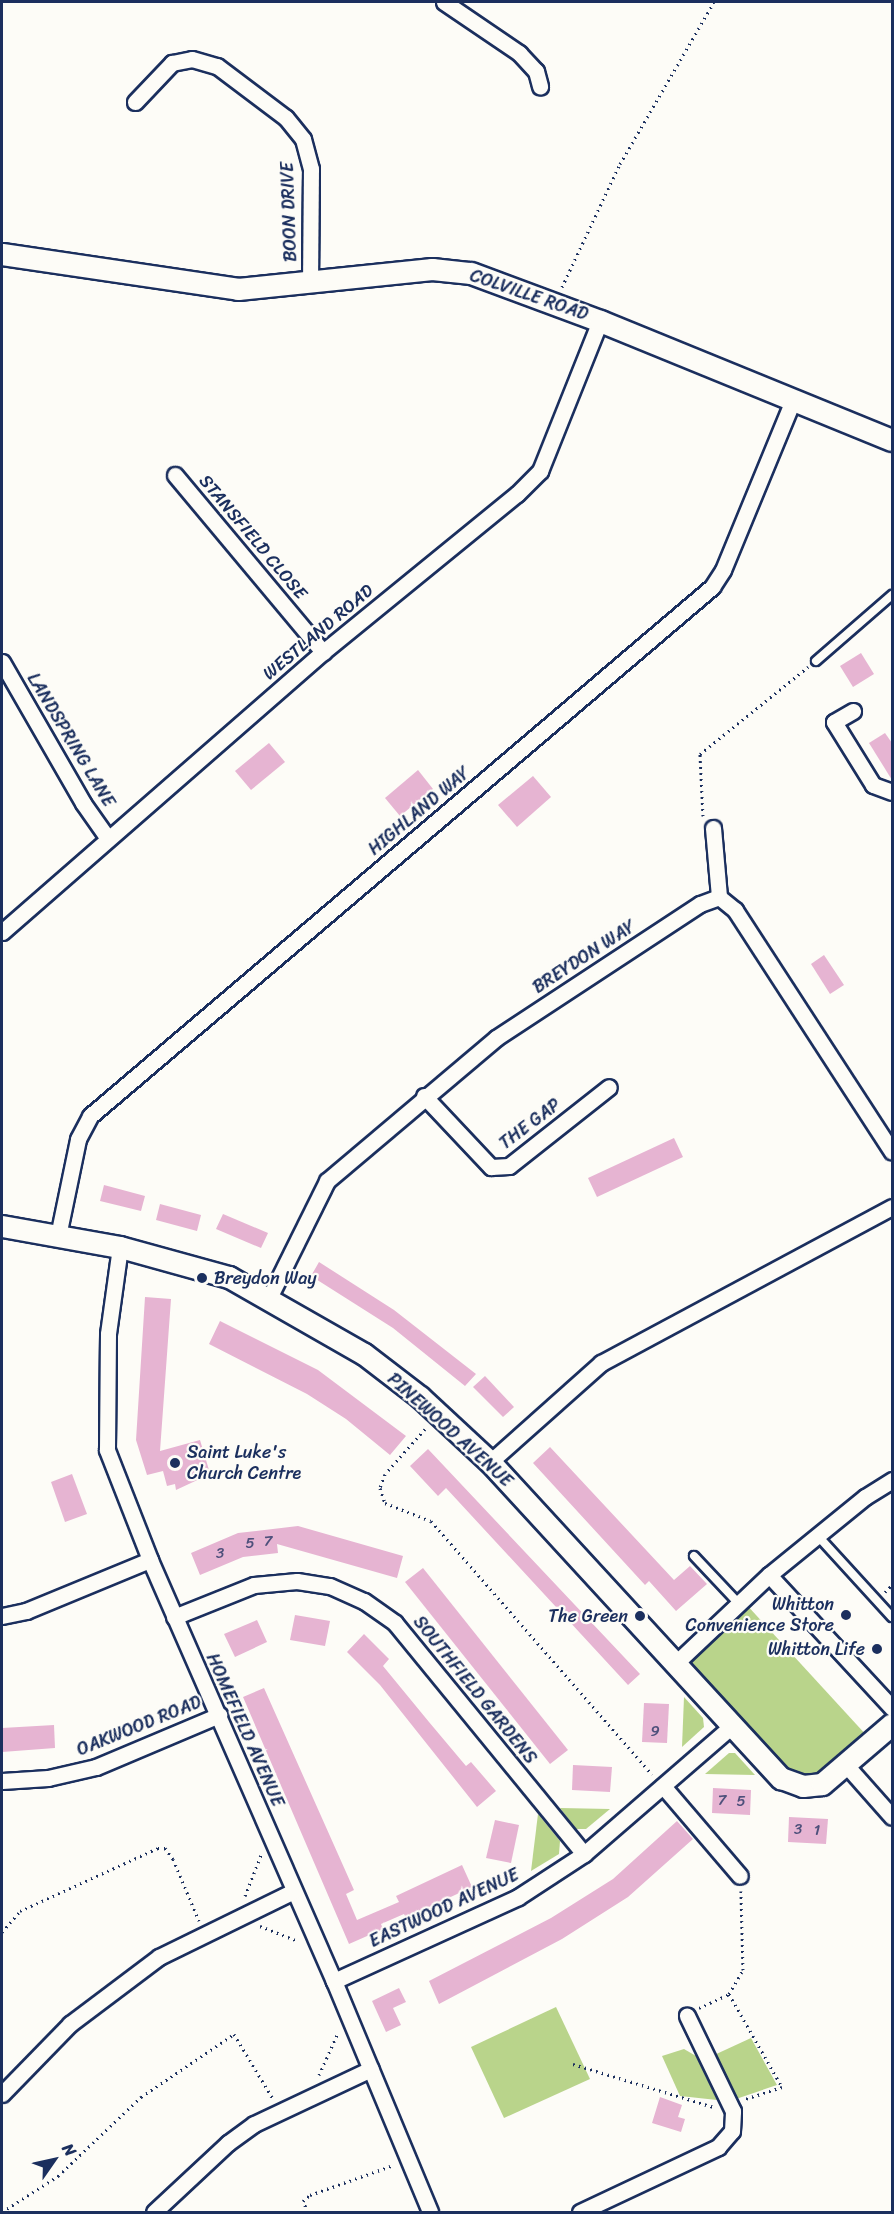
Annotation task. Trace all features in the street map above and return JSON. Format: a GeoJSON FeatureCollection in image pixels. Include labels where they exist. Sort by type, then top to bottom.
{"type":"FeatureCollection","features":[{"type":"Feature","properties":{"kind":"street"},"geometry":{"type":"LineString","coordinates":[[444,2],[519,53],[536,71],[540,86]]}},
{"type":"Feature","properties":{"kind":"street","name":"BOON DRIVE"},"geometry":{"type":"LineString","coordinates":[[135,102],[172,63],[192,59],[217,66],[286,118],[303,139],[310,169],[310,282]]}},
{"type":"Feature","properties":{"kind":"street","name":"COLVILLE ROAD"},"geometry":{"type":"LineString","coordinates":[[2,254],[238,289],[432,269],[471,273],[600,321],[794,398],[892,440]]}},
{"type":"Feature","properties":{"kind":"street","name":"WESTLAND ROAD"},"geometry":{"type":"LineString","coordinates":[[2,932],[107,837],[323,652],[517,494],[540,471],[600,321]]}},
{"type":"Feature","properties":{"kind":"street","name":"HIGHLAND WAY"},"geometry":{"type":"LineString","coordinates":[[58,1236],[78,1139],[90,1116],[712,587],[723,570],[794,398]]}},
{"type":"Feature","properties":{"kind":"street","name":"STANSFIELD CLOSE"},"geometry":{"type":"LineString","coordinates":[[175,475],[323,652]]}},
{"type":"Feature","properties":{"kind":"street","name":"LANDSPRING LANE"},"geometry":{"type":"LineString","coordinates":[[2,662],[83,802],[107,837]]}},
{"type":"Feature","properties":{"kind":"street"},"geometry":{"type":"LineString","coordinates":[[853,711],[834,722],[873,785],[892,792]]}},
{"type":"Feature","properties":{"kind":"street"},"geometry":{"type":"LineString","coordinates":[[708,823],[719,897],[735,910],[892,1152]]}},
{"type":"Feature","properties":{"kind":"street","name":"BREYDON WAY"},"geometry":{"type":"LineString","coordinates":[[269,1298],[327,1181],[424,1096],[496,1038],[700,904],[719,897]]}},
{"type":"Feature","properties":{"kind":"street","name":"THE GAP"},"geometry":{"type":"LineString","coordinates":[[424,1096],[491,1167],[500,1167],[509,1166],[609,1087]]}},
{"type":"Feature","properties":{"kind":"street"},"geometry":{"type":"LineString","coordinates":[[490,1462],[601,1363],[892,1207]]}},
{"type":"Feature","properties":{"kind":"street","name":"PINEWOOD AVENUE"},"geometry":{"type":"LineString","coordinates":[[2,1226],[120,1247],[230,1278],[269,1298],[364,1354],[438,1413],[490,1462],[781,1778],[803,1786],[822,1784],[846,1765]]}},
{"type":"Feature","properties":{"kind":"street","name":"HOMEFIELD AVENUE"},"geometry":{"type":"LineString","coordinates":[[120,1247],[108,1334],[107,1450],[174,1617],[219,1715],[334,1982],[430,2212]]}},
{"type":"Feature","properties":{"kind":"street"},"geometry":{"type":"LineString","coordinates":[[676,1663],[769,1575],[892,1480]]}},
{"type":"Feature","properties":{"kind":"street"},"geometry":{"type":"LineString","coordinates":[[2,1616],[34,1607],[150,1560]]}},
{"type":"Feature","properties":{"kind":"street"},"geometry":{"type":"LineString","coordinates":[[769,1575],[892,1708]]}},
{"type":"Feature","properties":{"kind":"street","name":"SOUTHFIELD GARDENS"},"geometry":{"type":"LineString","coordinates":[[174,1617],[254,1585],[297,1581],[330,1586],[364,1601],[395,1623],[584,1854]]}},
{"type":"Feature","properties":{"kind":"street","name":"OAKWOOD ROAD"},"geometry":{"type":"LineString","coordinates":[[2,1781],[48,1778],[96,1767],[219,1715]]}},
{"type":"Feature","properties":{"kind":"street"},"geometry":{"type":"LineString","coordinates":[[892,1725],[846,1765],[892,1817]]}},
{"type":"Feature","properties":{"kind":"street","name":"EASTWOOD AVENUE"},"geometry":{"type":"LineString","coordinates":[[334,1982],[518,1897],[584,1854],[732,1726]]}},
{"type":"Feature","properties":{"kind":"street"},"geometry":{"type":"LineString","coordinates":[[663,1786],[740,1876]]}},
{"type":"Feature","properties":{"kind":"street"},"geometry":{"type":"LineString","coordinates":[[2,2094],[79,2017],[159,1957],[204,1932],[294,1891]]}},
{"type":"Feature","properties":{"kind":"street"},"geometry":{"type":"LineString","coordinates":[[580,2212],[718,2147],[732,2132],[731,2109],[687,2016]]}},
{"type":"Feature","properties":{"kind":"street"},"geometry":{"type":"LineString","coordinates":[[154,2212],[228,2143],[279,2110],[371,2069]]}},
{"type":"Feature","properties":{"kind":"lane"},"geometry":{"type":"LineString","coordinates":[[816,661],[892,596]]}},
{"type":"Feature","properties":{"kind":"lane"},"geometry":{"type":"LineString","coordinates":[[818,1535],[892,1617]]}},
{"type":"Feature","properties":{"kind":"lane"},"geometry":{"type":"LineString","coordinates":[[694,1556],[739,1604]]}},
{"type":"Feature","properties":{"kind":"path"},"geometry":{"type":"LineString","coordinates":[[529,294],[545,285],[560,291],[620,164],[714,2]]}},
{"type":"Feature","properties":{"kind":"path"},"geometry":{"type":"LineString","coordinates":[[708,823],[700,754],[816,661]]}},
{"type":"Feature","properties":{"kind":"path"},"geometry":{"type":"LineString","coordinates":[[438,1413],[385,1474],[380,1488],[385,1503],[431,1521],[663,1786]]}},
{"type":"Feature","properties":{"kind":"path"},"geometry":{"type":"LineString","coordinates":[[2,1932],[20,1911],[158,1848],[165,1848],[173,1859],[204,1932]]}},
{"type":"Feature","properties":{"kind":"path"},"geometry":{"type":"LineString","coordinates":[[245,1896],[261,1853]]}},
{"type":"Feature","properties":{"kind":"path"},"geometry":{"type":"LineString","coordinates":[[687,2016],[729,1994],[743,1970],[740,1876]]}},
{"type":"Feature","properties":{"kind":"path"},"geometry":{"type":"LineString","coordinates":[[258,1925],[298,1941]]}},
{"type":"Feature","properties":{"kind":"path"},"geometry":{"type":"LineString","coordinates":[[573,2064],[731,2109],[782,2087],[729,1994]]}},
{"type":"Feature","properties":{"kind":"path"},"geometry":{"type":"LineString","coordinates":[[2,2212],[58,2176],[141,2097],[234,2034],[279,2110]]}},
{"type":"Feature","properties":{"kind":"path"},"geometry":{"type":"LineString","coordinates":[[319,2075],[337,2035]]}},
{"type":"Feature","properties":{"kind":"path"},"geometry":{"type":"LineString","coordinates":[[308,2212],[303,2201],[310,2195],[407,2160]]}},
{"type":"Feature","properties":{"kind":"green space"},"geometry":{"type":"Polygon","coordinates":[[[745,1603],[868,1737],[822,1777],[804,1780],[784,1772],[682,1661],[745,1603]]]}},
{"type":"Feature","properties":{"kind":"green space"},"geometry":{"type":"Polygon","coordinates":[[[684,1697],[703,1718],[704,1727],[682,1747],[684,1697]]]}},
{"type":"Feature","properties":{"kind":"green space"},"geometry":{"type":"Polygon","coordinates":[[[729,1753],[735,1753],[755,1775],[705,1774],[729,1753]]]}},
{"type":"Feature","properties":{"kind":"green space"},"geometry":{"type":"Polygon","coordinates":[[[560,1808],[610,1809],[586,1829],[576,1829],[560,1808]]]}},
{"type":"Feature","properties":{"kind":"green space"},"geometry":{"type":"Polygon","coordinates":[[[538,1814],[560,1841],[559,1854],[531,1871],[538,1814]]]}},
{"type":"Feature","properties":{"kind":"green space"},"geometry":{"type":"Polygon","coordinates":[[[556,2007],[590,2079],[504,2118],[471,2047],[556,2007]]]}},
{"type":"Feature","properties":{"kind":"green space"},"geometry":{"type":"Polygon","coordinates":[[[751,2038],[777,2085],[733,2100],[712,2056],[751,2038]]]}},
{"type":"Feature","properties":{"kind":"green space"},"geometry":{"type":"Polygon","coordinates":[[[684,2049],[696,2056],[717,2100],[680,2096],[662,2056],[684,2049]]]}},
{"type":"Feature","properties":{"kind":"building"},"geometry":{"type":"Polygon","coordinates":[[[861,653],[874,674],[853,687],[840,666],[861,653]]]}},
{"type":"Feature","properties":{"kind":"building"},"geometry":{"type":"Polygon","coordinates":[[[885,733],[892,743],[892,780],[869,743],[885,733]]]}},
{"type":"Feature","properties":{"kind":"building"},"geometry":{"type":"Polygon","coordinates":[[[269,743],[285,762],[251,790],[235,771],[269,743]]]}},
{"type":"Feature","properties":{"kind":"building"},"geometry":{"type":"Polygon","coordinates":[[[418,770],[433,789],[400,816],[385,798],[418,770]]]}},
{"type":"Feature","properties":{"kind":"building"},"geometry":{"type":"Polygon","coordinates":[[[533,776],[551,797],[517,827],[498,805],[533,776]]]}},
{"type":"Feature","properties":{"kind":"building"},"geometry":{"type":"Polygon","coordinates":[[[824,955],[844,985],[830,994],[811,964],[824,955]]]}},
{"type":"Feature","properties":{"kind":"building"},"geometry":{"type":"Polygon","coordinates":[[[674,1138],[683,1157],[597,1197],[588,1178],[674,1138]]]}},
{"type":"Feature","properties":{"kind":"building"},"geometry":{"type":"Polygon","coordinates":[[[104,1185],[145,1196],[141,1211],[100,1201],[104,1185]]]}},
{"type":"Feature","properties":{"kind":"building"},"geometry":{"type":"Polygon","coordinates":[[[160,1204],[201,1215],[197,1231],[156,1220],[160,1204]]]}},
{"type":"Feature","properties":{"kind":"building"},"geometry":{"type":"Polygon","coordinates":[[[223,1214],[268,1233],[261,1248],[216,1229],[223,1214]]]}},
{"type":"Feature","properties":{"kind":"building"},"geometry":{"type":"Polygon","coordinates":[[[319,1262],[394,1310],[476,1374],[465,1386],[393,1328],[311,1276],[319,1262]]]}},
{"type":"Feature","properties":{"kind":"building"},"geometry":{"type":"Polygon","coordinates":[[[145,1297],[171,1299],[160,1451],[200,1440],[209,1470],[205,1472],[206,1476],[176,1490],[175,1484],[167,1486],[163,1471],[147,1475],[136,1440],[145,1297]]]}},
{"type":"Feature","properties":{"kind":"building"},"geometry":{"type":"Polygon","coordinates":[[[220,1321],[318,1370],[406,1436],[390,1455],[346,1419],[307,1394],[209,1344],[220,1321]]]}},
{"type":"Feature","properties":{"kind":"building"},"geometry":{"type":"Polygon","coordinates":[[[485,1376],[514,1407],[503,1417],[473,1387],[485,1376]]]}},
{"type":"Feature","properties":{"kind":"building"},"geometry":{"type":"Polygon","coordinates":[[[550,1447],[674,1580],[690,1566],[707,1584],[676,1611],[649,1581],[645,1585],[533,1463],[550,1447]]]}},
{"type":"Feature","properties":{"kind":"building"},"geometry":{"type":"Polygon","coordinates":[[[428,1449],[640,1674],[628,1685],[446,1488],[438,1496],[410,1466],[428,1449]]]}},
{"type":"Feature","properties":{"kind":"building"},"geometry":{"type":"Polygon","coordinates":[[[72,1474],[87,1514],[65,1522],[51,1482],[72,1474]]]}},
{"type":"Feature","properties":{"kind":"building"},"geometry":{"type":"Polygon","coordinates":[[[298,1526],[403,1556],[397,1578],[277,1544],[278,1553],[243,1557],[200,1575],[191,1553],[238,1533],[298,1526]]]}},
{"type":"Feature","properties":{"kind":"building"},"geometry":{"type":"Polygon","coordinates":[[[423,1568],[568,1750],[550,1764],[405,1582],[423,1568]]]}},
{"type":"Feature","properties":{"kind":"building"},"geometry":{"type":"Polygon","coordinates":[[[295,1615],[330,1621],[325,1646],[290,1640],[295,1615]]]}},
{"type":"Feature","properties":{"kind":"building"},"geometry":{"type":"Polygon","coordinates":[[[257,1620],[267,1642],[235,1657],[224,1634],[257,1620]]]}},
{"type":"Feature","properties":{"kind":"building"},"geometry":{"type":"Polygon","coordinates":[[[364,1634],[389,1659],[383,1666],[429,1722],[466,1766],[471,1762],[496,1791],[477,1807],[380,1685],[347,1652],[364,1634]]]}},
{"type":"Feature","properties":{"kind":"building"},"geometry":{"type":"Polygon","coordinates":[[[264,1688],[354,1890],[346,1894],[357,1920],[399,1902],[396,1896],[462,1865],[472,1887],[406,1918],[404,1914],[381,1924],[383,1929],[349,1944],[243,1697],[264,1688]]]}},
{"type":"Feature","properties":{"kind":"building"},"geometry":{"type":"Polygon","coordinates":[[[644,1703],[669,1704],[667,1743],[642,1742],[644,1703]]]}},
{"type":"Feature","properties":{"kind":"building"},"geometry":{"type":"Polygon","coordinates":[[[54,1725],[55,1748],[2,1752],[2,1728],[54,1725]]]}},
{"type":"Feature","properties":{"kind":"building"},"geometry":{"type":"Polygon","coordinates":[[[573,1765],[612,1767],[610,1792],[572,1790],[573,1765]]]}},
{"type":"Feature","properties":{"kind":"building"},"geometry":{"type":"Polygon","coordinates":[[[713,1788],[751,1790],[750,1815],[712,1813],[713,1788]]]}},
{"type":"Feature","properties":{"kind":"building"},"geometry":{"type":"Polygon","coordinates":[[[789,1817],[828,1819],[826,1844],[788,1842],[789,1817]]]}},
{"type":"Feature","properties":{"kind":"building"},"geometry":{"type":"Polygon","coordinates":[[[495,1820],[519,1825],[511,1863],[486,1858],[495,1820]]]}},
{"type":"Feature","properties":{"kind":"building"},"geometry":{"type":"Polygon","coordinates":[[[677,1821],[693,1839],[628,1897],[562,1939],[439,2004],[429,1981],[551,1918],[613,1879],[677,1821]]]}},
{"type":"Feature","properties":{"kind":"building"},"geometry":{"type":"Polygon","coordinates":[[[399,1988],[406,2002],[393,2008],[401,2025],[386,2032],[372,2001],[399,1988]]]}},
{"type":"Feature","properties":{"kind":"building"},"geometry":{"type":"Polygon","coordinates":[[[660,2097],[682,2105],[678,2117],[685,2119],[681,2132],[652,2123],[660,2097]]]}},
{"type":"Feature","properties":{"kind":"place","name":"Breydon Way"},"geometry":{"type":"Point","coordinates":[202,1278]}},
{"type":"Feature","properties":{"kind":"place","name":"Saint Luke's Church Centre"},"geometry":{"type":"Point","coordinates":[175,1463]}},
{"type":"Feature","properties":{"kind":"place","name":"Whitton Convenience Store"},"geometry":{"type":"Point","coordinates":[846,1615]}},
{"type":"Feature","properties":{"kind":"place","name":"The Green"},"geometry":{"type":"Point","coordinates":[640,1616]}},
{"type":"Feature","properties":{"kind":"place","name":"Whitton Life"},"geometry":{"type":"Point","coordinates":[877,1649]}}]}
